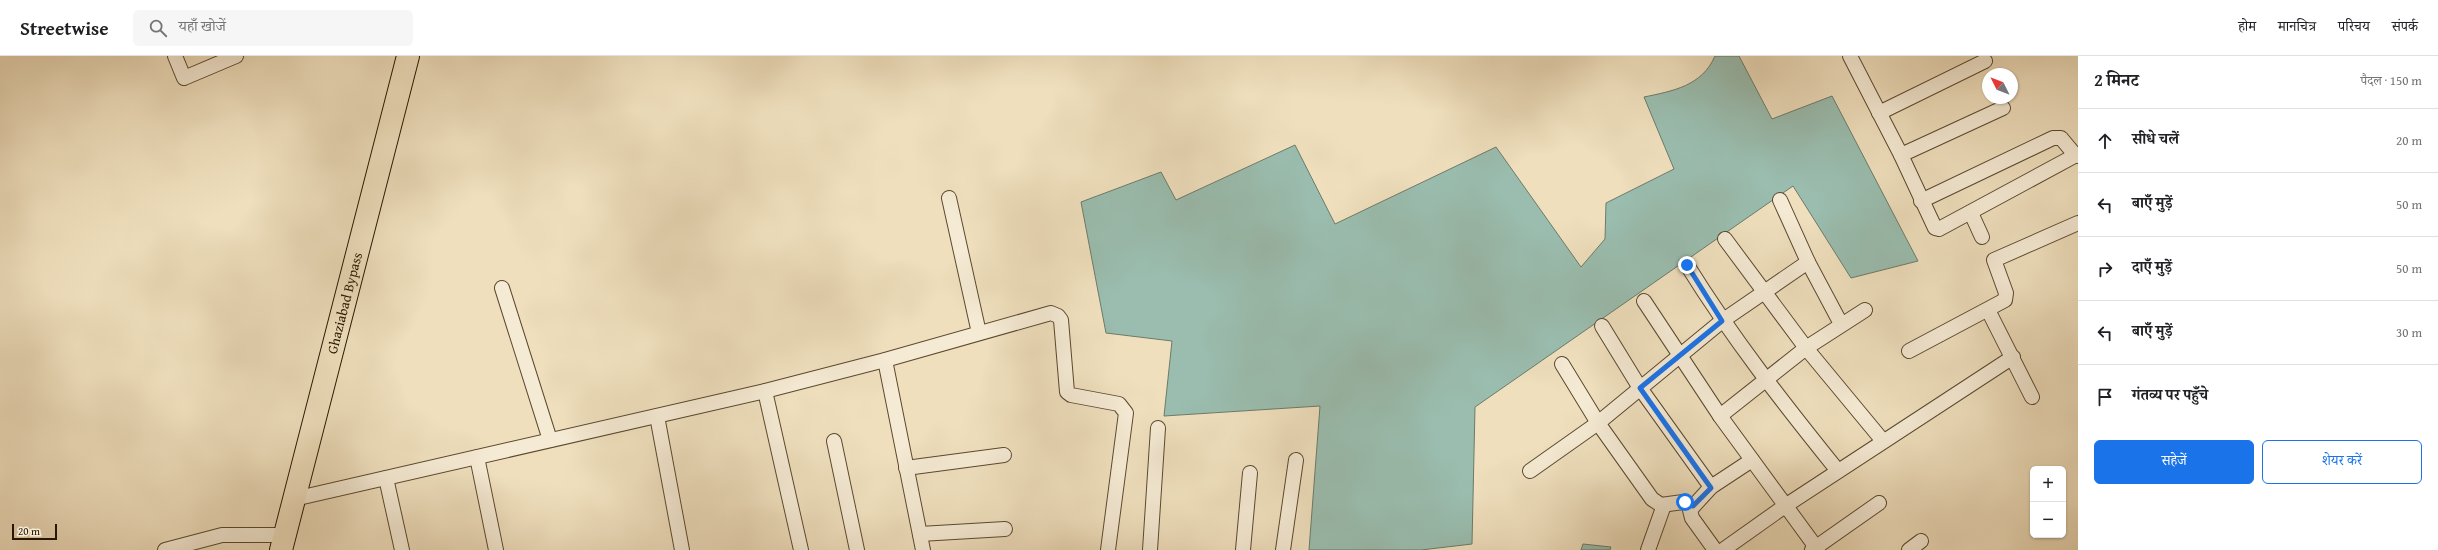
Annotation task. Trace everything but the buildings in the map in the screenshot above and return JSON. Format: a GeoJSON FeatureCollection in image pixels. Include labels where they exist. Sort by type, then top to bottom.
{"type":"FeatureCollection","features":[{"type":"Feature","properties":{"kind":"highway","name":"Ghaziabad Bypass"},"geometry":{"type":"LineString","coordinates":[[283,543],[408,56]]}},
{"type":"Feature","properties":{"kind":"street"},"geometry":{"type":"LineString","coordinates":[[175,56],[184,78],[236,56]]}},
{"type":"Feature","properties":{"kind":"street"},"geometry":{"type":"LineString","coordinates":[[1850,56],[1901,155],[1921,201],[1935,228],[1939,229],[1971,213],[2077,155],[2061,138],[2053,138],[1921,201]]}},
{"type":"Feature","properties":{"kind":"street"},"geometry":{"type":"LineString","coordinates":[[1879,113],[1985,61]]}},
{"type":"Feature","properties":{"kind":"street"},"geometry":{"type":"LineString","coordinates":[[1901,155],[2004,108]]}},
{"type":"Feature","properties":{"kind":"street"},"geometry":{"type":"LineString","coordinates":[[949,198],[979,333]]}},
{"type":"Feature","properties":{"kind":"street"},"geometry":{"type":"LineString","coordinates":[[1780,200],[1808,262],[1842,324]]}},
{"type":"Feature","properties":{"kind":"street"},"geometry":{"type":"LineString","coordinates":[[1971,213],[1982,237]]}},
{"type":"Feature","properties":{"kind":"street"},"geometry":{"type":"LineString","coordinates":[[1909,351],[2002,303],[2007,297],[1994,260],[2078,223]]}},
{"type":"Feature","properties":{"kind":"street"},"geometry":{"type":"LineString","coordinates":[[1725,239],[1766,292],[1806,348],[1883,441]]}},
{"type":"Feature","properties":{"kind":"street"},"geometry":{"type":"LineString","coordinates":[[1530,471],[1598,423],[1722,321],[1808,262]]}},
{"type":"Feature","properties":{"kind":"street"},"geometry":{"type":"LineString","coordinates":[[1687,265],[1722,321],[1764,380],[1838,471]]}},
{"type":"Feature","properties":{"kind":"street"},"geometry":{"type":"LineString","coordinates":[[502,288],[550,440]]}},
{"type":"Feature","properties":{"kind":"street"},"geometry":{"type":"LineString","coordinates":[[1644,301],[1720,416],[1815,549],[1879,503]]}},
{"type":"Feature","properties":{"kind":"street"},"geometry":{"type":"LineString","coordinates":[[1720,416],[1806,348],[1865,310]]}},
{"type":"Feature","properties":{"kind":"street"},"geometry":{"type":"LineString","coordinates":[[1988,310],[2032,397]]}},
{"type":"Feature","properties":{"kind":"street"},"geometry":{"type":"LineString","coordinates":[[294,499],[765,391],[885,360],[1046,314],[1058,316],[1061,320],[1067,392],[1071,395],[1119,404],[1124,408],[1127,421],[1108,550]]}},
{"type":"Feature","properties":{"kind":"street"},"geometry":{"type":"LineString","coordinates":[[1602,326],[1640,388],[1711,488]]}},
{"type":"Feature","properties":{"kind":"street"},"geometry":{"type":"LineString","coordinates":[[1723,550],[1785,506],[2013,357]]}},
{"type":"Feature","properties":{"kind":"street"},"geometry":{"type":"LineString","coordinates":[[885,360],[922,550]]}},
{"type":"Feature","properties":{"kind":"street"},"geometry":{"type":"LineString","coordinates":[[1562,364],[1598,423],[1649,496],[1658,504],[1664,505],[1683,502],[1693,506]]}},
{"type":"Feature","properties":{"kind":"street"},"geometry":{"type":"LineString","coordinates":[[765,391],[801,550]]}},
{"type":"Feature","properties":{"kind":"street"},"geometry":{"type":"LineString","coordinates":[[657,416],[682,550]]}},
{"type":"Feature","properties":{"kind":"street"},"geometry":{"type":"LineString","coordinates":[[1150,550],[1158,428]]}},
{"type":"Feature","properties":{"kind":"street"},"geometry":{"type":"LineString","coordinates":[[834,441],[857,550]]}},
{"type":"Feature","properties":{"kind":"street"},"geometry":{"type":"LineString","coordinates":[[906,468],[1004,455]]}},
{"type":"Feature","properties":{"kind":"street"},"geometry":{"type":"LineString","coordinates":[[478,457],[496,550]]}},
{"type":"Feature","properties":{"kind":"street"},"geometry":{"type":"LineString","coordinates":[[1283,550],[1296,460]]}},
{"type":"Feature","properties":{"kind":"street"},"geometry":{"type":"LineString","coordinates":[[1715,550],[1690,514],[1693,506],[1711,488],[1752,460]]}},
{"type":"Feature","properties":{"kind":"street"},"geometry":{"type":"LineString","coordinates":[[1242,550],[1250,473]]}},
{"type":"Feature","properties":{"kind":"street"},"geometry":{"type":"LineString","coordinates":[[386,478],[402,550]]}},
{"type":"Feature","properties":{"kind":"street"},"geometry":{"type":"LineString","coordinates":[[1648,550],[1664,505]]}},
{"type":"Feature","properties":{"kind":"street"},"geometry":{"type":"LineString","coordinates":[[920,534],[1005,529]]}},
{"type":"Feature","properties":{"kind":"street"},"geometry":{"type":"LineString","coordinates":[[165,550],[222,535],[283,543]]}},
{"type":"Feature","properties":{"kind":"street"},"geometry":{"type":"LineString","coordinates":[[1909,550],[1921,541]]}},
{"type":"Feature","properties":{"kind":"shaded area"},"geometry":{"type":"Polygon","coordinates":[[[1715,56],[1739,56],[1772,119],[1832,96],[1918,261],[1851,278],[1793,186],[1475,407],[1472,544],[1421,550],[1309,550],[1320,406],[1164,416],[1172,341],[1106,333],[1081,202],[1161,172],[1176,200],[1295,145],[1335,224],[1496,147],[1581,267],[1605,239],[1606,203],[1674,169],[1644,97],[1686,86],[1702,74],[1715,56]]]}},
{"type":"Feature","properties":{"kind":"shaded area"},"geometry":{"type":"Polygon","coordinates":[[[1583,544],[1611,547],[1610,550],[1581,550],[1583,544]]]}},
{"type":"Feature","properties":{"kind":"route"},"geometry":{"type":"LineString","coordinates":[[1685,502],[1693,506],[1711,488],[1640,388],[1722,321],[1687,265]]}}]}
